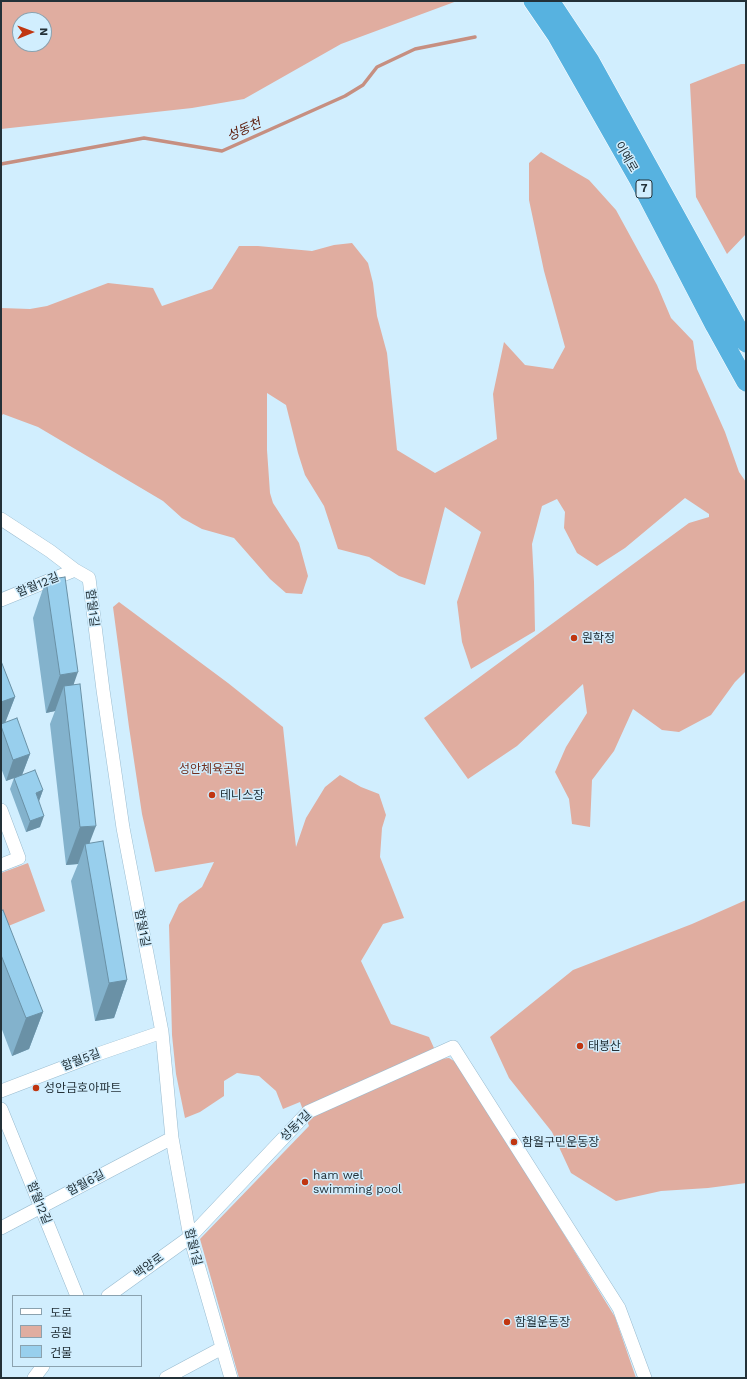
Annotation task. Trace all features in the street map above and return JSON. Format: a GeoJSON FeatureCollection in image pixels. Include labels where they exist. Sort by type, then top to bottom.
{"type":"FeatureCollection","features":[{"type":"Feature","properties":{"kind":"highway","name":"이예로"},"geometry":{"type":"LineString","coordinates":[[533,1],[557,36],[639,180],[746,382]]}},
{"type":"Feature","properties":{"kind":"highway","name":"이예로"},"geometry":{"type":"LineString","coordinates":[[550,1],[590,61],[746,343]]}},
{"type":"Feature","properties":{"kind":"street","name":"함월1길"},"geometry":{"type":"LineString","coordinates":[[1,519],[50,551],[74,570],[89,578],[102,690],[123,828],[162,1032],[172,1138],[190,1237],[231,1378]]}},
{"type":"Feature","properties":{"kind":"street","name":"함월12길"},"geometry":{"type":"LineString","coordinates":[[1,600],[74,570]]}},
{"type":"Feature","properties":{"kind":"street"},"geometry":{"type":"LineString","coordinates":[[1,810],[19,858],[1,865]]}},
{"type":"Feature","properties":{"kind":"street","name":"함월5길"},"geometry":{"type":"LineString","coordinates":[[1,1091],[98,1054],[162,1032]]}},
{"type":"Feature","properties":{"kind":"street","name":"성동1길"},"geometry":{"type":"LineString","coordinates":[[190,1237],[308,1112],[453,1047],[619,1308],[645,1378]]}},
{"type":"Feature","properties":{"kind":"street","name":"함월12길"},"geometry":{"type":"LineString","coordinates":[[1,1109],[77,1295]]}},
{"type":"Feature","properties":{"kind":"street","name":"함월6길"},"geometry":{"type":"LineString","coordinates":[[1,1228],[172,1138]]}},
{"type":"Feature","properties":{"kind":"street","name":"백양로"},"geometry":{"type":"LineString","coordinates":[[109,1295],[190,1237]]}},
{"type":"Feature","properties":{"kind":"street"},"geometry":{"type":"LineString","coordinates":[[166,1378],[222,1348]]}},
{"type":"Feature","properties":{"kind":"street"},"geometry":{"type":"LineString","coordinates":[[34,1378],[42,1367]]}},
{"type":"Feature","properties":{"kind":"green space"},"geometry":{"type":"Polygon","coordinates":[[[1,1],[457,1],[341,44],[244,99],[192,108],[1,129],[1,1]]]}},
{"type":"Feature","properties":{"kind":"green space"},"geometry":{"type":"Polygon","coordinates":[[[741,64],[746,64],[746,234],[727,254],[696,197],[690,84],[741,64]]]}},
{"type":"Feature","properties":{"kind":"green space"},"geometry":{"type":"Polygon","coordinates":[[[541,152],[589,180],[616,210],[657,285],[671,318],[693,341],[697,369],[725,432],[739,472],[746,482],[746,671],[735,682],[711,715],[679,732],[662,730],[633,709],[614,751],[592,780],[590,827],[572,824],[569,799],[555,772],[566,747],[587,713],[583,684],[517,746],[468,779],[424,718],[689,523],[709,517],[709,514],[685,498],[625,548],[597,566],[577,553],[564,528],[565,512],[557,499],[542,506],[532,544],[535,631],[471,669],[462,642],[457,602],[481,532],[445,507],[425,585],[399,576],[369,557],[338,549],[324,506],[305,475],[286,405],[267,393],[267,450],[270,493],[273,503],[299,543],[308,576],[302,594],[286,593],[270,579],[234,538],[202,529],[182,518],[163,501],[38,427],[3,414],[1,417],[1,308],[30,309],[47,306],[108,283],[153,288],[162,306],[212,289],[239,246],[258,246],[312,251],[334,245],[352,243],[368,263],[373,283],[377,316],[387,353],[397,450],[435,473],[497,439],[493,394],[504,342],[525,365],[553,369],[565,347],[544,271],[529,200],[529,163],[541,152]]]}},
{"type":"Feature","properties":{"kind":"green space","name":"성안체육공원"},"geometry":{"type":"Polygon","coordinates":[[[119,602],[228,683],[283,727],[296,847],[306,818],[325,787],[340,775],[361,787],[379,794],[386,815],[382,828],[380,857],[404,918],[383,924],[361,961],[391,1024],[429,1037],[439,1059],[449,1058],[459,1064],[615,1317],[636,1378],[239,1378],[200,1239],[309,1126],[300,1102],[283,1109],[276,1091],[259,1076],[237,1073],[224,1081],[224,1096],[200,1112],[185,1118],[176,1074],[172,1035],[169,925],[179,904],[202,887],[214,862],[155,872],[142,814],[113,607],[119,602]]]}},
{"type":"Feature","properties":{"kind":"green space"},"geometry":{"type":"Polygon","coordinates":[[[28,863],[45,911],[1,929],[1,873],[28,863]]]}},
{"type":"Feature","properties":{"kind":"green space"},"geometry":{"type":"Polygon","coordinates":[[[746,900],[746,1183],[708,1188],[661,1191],[616,1201],[571,1173],[552,1132],[509,1078],[490,1037],[573,970],[692,924],[746,900]]]}},
{"type":"Feature","properties":{"kind":"building"},"geometry":{"type":"Polygon","coordinates":[[[65,577],[78,672],[60,675],[46,580],[65,577]]]}},
{"type":"Feature","properties":{"kind":"building"},"geometry":{"type":"Polygon","coordinates":[[[1,661],[15,697],[1,702],[1,661]]]}},
{"type":"Feature","properties":{"kind":"building"},"geometry":{"type":"Polygon","coordinates":[[[80,684],[96,826],[80,827],[64,686],[80,684]]]}},
{"type":"Feature","properties":{"kind":"building"},"geometry":{"type":"Polygon","coordinates":[[[17,718],[30,754],[13,760],[1,724],[17,718]]]}},
{"type":"Feature","properties":{"kind":"building"},"geometry":{"type":"Polygon","coordinates":[[[35,770],[43,790],[36,793],[44,816],[30,821],[14,778],[35,770]]]}},
{"type":"Feature","properties":{"kind":"building"},"geometry":{"type":"Polygon","coordinates":[[[103,841],[127,980],[109,983],[85,844],[103,841]]]}},
{"type":"Feature","properties":{"kind":"building"},"geometry":{"type":"Polygon","coordinates":[[[3,910],[43,1012],[26,1018],[1,955],[1,911],[3,910]]]}},
{"type":"Feature","properties":{"kind":"waterway","name":"성동천"},"geometry":{"type":"LineString","coordinates":[[1,164],[144,138],[222,151],[345,96],[363,85],[377,67],[415,49],[475,37]]}},
{"type":"Feature","properties":{"kind":"place","name":"원학정"},"geometry":{"type":"Point","coordinates":[574,638]}},
{"type":"Feature","properties":{"kind":"place","name":"테니스장"},"geometry":{"type":"Point","coordinates":[212,795]}},
{"type":"Feature","properties":{"kind":"place","name":"태봉산"},"geometry":{"type":"Point","coordinates":[580,1046]}},
{"type":"Feature","properties":{"kind":"place","name":"성안금호아파트"},"geometry":{"type":"Point","coordinates":[36,1088]}},
{"type":"Feature","properties":{"kind":"place","name":"함월구민운동장"},"geometry":{"type":"Point","coordinates":[514,1142]}},
{"type":"Feature","properties":{"kind":"place","name":"ham wel swimming pool"},"geometry":{"type":"Point","coordinates":[305,1182]}},
{"type":"Feature","properties":{"kind":"place","name":"함월운동장"},"geometry":{"type":"Point","coordinates":[507,1322]}}]}
